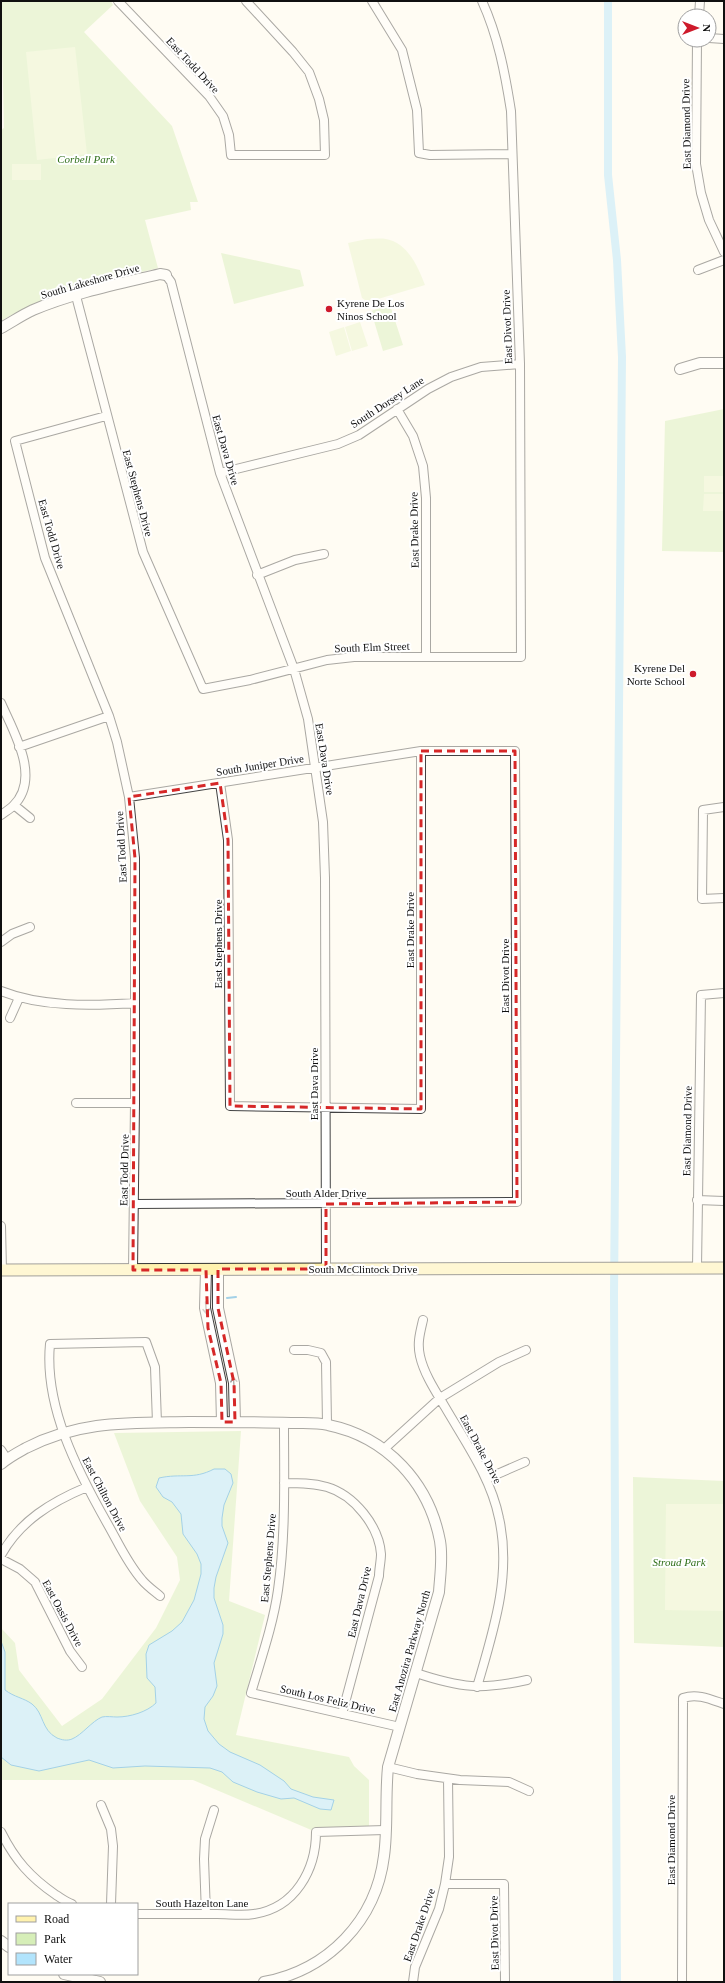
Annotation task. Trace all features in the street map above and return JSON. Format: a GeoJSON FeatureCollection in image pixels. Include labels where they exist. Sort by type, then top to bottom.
{"type":"FeatureCollection","features":[{"type":"Feature","properties":{"kind":"main road","name":"South McClintock Drive"},"geometry":{"type":"LineString","coordinates":[[1,1270],[724,1268]]}},
{"type":"Feature","properties":{"kind":"street","name":"East Todd Drive"},"geometry":{"type":"LineString","coordinates":[[118,1],[209,96],[223,116],[229,135],[231,155],[325,155],[324,120],[320,99],[309,72],[250,2]]}},
{"type":"Feature","properties":{"kind":"street"},"geometry":{"type":"LineString","coordinates":[[372,1],[402,50],[417,110],[419,153],[430,155],[512,154]]}},
{"type":"Feature","properties":{"kind":"street","name":"East Divot Drive"},"geometry":{"type":"LineString","coordinates":[[482,1],[495,35],[505,72],[511,111],[520,364],[521,656]]}},
{"type":"Feature","properties":{"kind":"street","name":"East Diamond Drive"},"geometry":{"type":"LineString","coordinates":[[697,48],[696,164],[701,193],[709,220],[724,252]]}},
{"type":"Feature","properties":{"kind":"street"},"geometry":{"type":"LineString","coordinates":[[698,270],[724,260]]}},
{"type":"Feature","properties":{"kind":"street","name":"South Lakeshore Drive"},"geometry":{"type":"LineString","coordinates":[[1,328],[33,311],[76,296],[160,274],[166,275]]}},
{"type":"Feature","properties":{"kind":"street","name":"East Dava Drive"},"geometry":{"type":"LineString","coordinates":[[166,275],[171,282],[220,473],[257,576],[294,669],[308,720],[316,767],[323,822],[325,878],[326,1269]]}},
{"type":"Feature","properties":{"kind":"street","name":"East Stephens Drive"},"geometry":{"type":"LineString","coordinates":[[76,296],[106,416],[143,552],[203,689]]}},
{"type":"Feature","properties":{"kind":"street"},"geometry":{"type":"LineString","coordinates":[[680,369],[700,363],[724,363]]}},
{"type":"Feature","properties":{"kind":"street","name":"South Dorsey Lane"},"geometry":{"type":"LineString","coordinates":[[220,473],[338,444],[359,435],[428,389],[451,377],[481,367],[520,364]]}},
{"type":"Feature","properties":{"kind":"street","name":"East Drake Drive"},"geometry":{"type":"LineString","coordinates":[[397,409],[413,436],[423,466],[426,498],[426,657]]}},
{"type":"Feature","properties":{"kind":"street","name":"East Todd Drive"},"geometry":{"type":"LineString","coordinates":[[106,416],[15,441],[45,558],[109,716],[117,742],[129,796],[135,858],[135,1204],[133,1270]]}},
{"type":"Feature","properties":{"kind":"street"},"geometry":{"type":"LineString","coordinates":[[257,576],[294,560],[324,554]]}},
{"type":"Feature","properties":{"kind":"street","name":"South Elm Street"},"geometry":{"type":"LineString","coordinates":[[203,689],[250,680],[327,660],[354,657],[521,656]]}},
{"type":"Feature","properties":{"kind":"street"},"geometry":{"type":"LineString","coordinates":[[1,702],[25,763],[26,779],[22,793],[14,805],[1,815]]}},
{"type":"Feature","properties":{"kind":"street"},"geometry":{"type":"LineString","coordinates":[[19,747],[109,716]]}},
{"type":"Feature","properties":{"kind":"street","name":"East Drake Drive"},"geometry":{"type":"LineString","coordinates":[[325,1108],[421,1109],[421,751]]}},
{"type":"Feature","properties":{"kind":"street","name":"South Juniper Drive"},"geometry":{"type":"LineString","coordinates":[[129,796],[421,751],[515,751]]}},
{"type":"Feature","properties":{"kind":"street","name":"East Divot Drive"},"geometry":{"type":"LineString","coordinates":[[515,751],[517,1202]]}},
{"type":"Feature","properties":{"kind":"street","name":"East Stephens Drive"},"geometry":{"type":"LineString","coordinates":[[220,783],[228,840],[230,1106],[325,1108]]}},
{"type":"Feature","properties":{"kind":"street"},"geometry":{"type":"LineString","coordinates":[[14,805],[30,818]]}},
{"type":"Feature","properties":{"kind":"street"},"geometry":{"type":"LineString","coordinates":[[724,807],[703,810],[702,899],[724,898]]}},
{"type":"Feature","properties":{"kind":"street"},"geometry":{"type":"LineString","coordinates":[[1,942],[12,934],[30,927]]}},
{"type":"Feature","properties":{"kind":"street"},"geometry":{"type":"LineString","coordinates":[[1,991],[19,998],[54,1004],[134,1003]]}},
{"type":"Feature","properties":{"kind":"street","name":"East Diamond Drive"},"geometry":{"type":"LineString","coordinates":[[697,1268],[701,995],[724,993]]}},
{"type":"Feature","properties":{"kind":"street"},"geometry":{"type":"LineString","coordinates":[[10,1018],[19,998]]}},
{"type":"Feature","properties":{"kind":"street"},"geometry":{"type":"LineString","coordinates":[[76,1104],[135,1104]]}},
{"type":"Feature","properties":{"kind":"street"},"geometry":{"type":"LineString","coordinates":[[697,1200],[724,1201]]}},
{"type":"Feature","properties":{"kind":"street","name":"South Alder Drive"},"geometry":{"type":"LineString","coordinates":[[135,1204],[517,1202]]}},
{"type":"Feature","properties":{"kind":"street"},"geometry":{"type":"LineString","coordinates":[[1,1226],[1,1270]]}},
{"type":"Feature","properties":{"kind":"street"},"geometry":{"type":"LineString","coordinates":[[218,1269],[218,1308],[234,1383],[235,1422]]}},
{"type":"Feature","properties":{"kind":"street"},"geometry":{"type":"LineString","coordinates":[[206,1270],[205,1308],[221,1383],[222,1422]]}},
{"type":"Feature","properties":{"kind":"street","name":"East Drake Drive"},"geometry":{"type":"LineString","coordinates":[[424,1320],[418,1337],[420,1356],[440,1398],[478,1462],[486,1479],[493,1495],[504,1544],[504,1568],[498,1612],[477,1688]]}},
{"type":"Feature","properties":{"kind":"street","name":"East Chilton Drive"},"geometry":{"type":"LineString","coordinates":[[157,1423],[155,1367],[146,1342],[50,1344],[48,1362],[50,1383],[55,1406],[78,1470],[130,1564],[142,1580],[160,1596]]}},
{"type":"Feature","properties":{"kind":"street"},"geometry":{"type":"LineString","coordinates":[[294,1350],[308,1350],[321,1353],[326,1362],[327,1424]]}},
{"type":"Feature","properties":{"kind":"street"},"geometry":{"type":"LineString","coordinates":[[384,1449],[440,1398],[499,1362],[526,1350]]}},
{"type":"Feature","properties":{"kind":"street","name":"East Anozira Parkway North"},"geometry":{"type":"LineString","coordinates":[[4,1461],[36,1443],[64,1432],[86,1426],[222,1422],[327,1424],[356,1434],[384,1449],[405,1467],[420,1487],[432,1511],[440,1542],[441,1567],[439,1592],[388,1767],[384,1856],[378,1884],[369,1906],[356,1928],[340,1946],[323,1959],[280,1979],[264,1982]]}},
{"type":"Feature","properties":{"kind":"street","name":"East Stephens Drive"},"geometry":{"type":"LineString","coordinates":[[251,1693],[273,1616],[278,1590],[284,1533],[284,1423]]}},
{"type":"Feature","properties":{"kind":"street"},"geometry":{"type":"LineString","coordinates":[[1,1450],[4,1461]]}},
{"type":"Feature","properties":{"kind":"street"},"geometry":{"type":"LineString","coordinates":[[486,1479],[525,1462]]}},
{"type":"Feature","properties":{"kind":"street","name":"East Dava Drive"},"geometry":{"type":"LineString","coordinates":[[284,1483],[308,1483],[329,1487],[348,1498],[364,1514],[375,1533],[381,1554],[379,1576],[342,1714]]}},
{"type":"Feature","properties":{"kind":"street"},"geometry":{"type":"LineString","coordinates":[[1,1555],[10,1539],[44,1508],[87,1487]]}},
{"type":"Feature","properties":{"kind":"street","name":"East Oasis Drive"},"geometry":{"type":"LineString","coordinates":[[1,1559],[20,1569],[35,1582],[70,1651],[82,1667]]}},
{"type":"Feature","properties":{"kind":"street"},"geometry":{"type":"LineString","coordinates":[[416,1673],[443,1682],[477,1688],[498,1686],[527,1680]]}},
{"type":"Feature","properties":{"kind":"street","name":"South Los Feliz Drive"},"geometry":{"type":"LineString","coordinates":[[251,1693],[400,1727]]}},
{"type":"Feature","properties":{"kind":"street","name":"East Diamond Drive"},"geometry":{"type":"LineString","coordinates":[[682,1982],[683,1698],[691,1695],[724,1704]]}},
{"type":"Feature","properties":{"kind":"street"},"geometry":{"type":"LineString","coordinates":[[388,1767],[417,1774],[472,1782],[509,1782],[529,1791]]}},
{"type":"Feature","properties":{"kind":"street","name":"East Drake Drive"},"geometry":{"type":"LineString","coordinates":[[413,1982],[415,1967],[439,1909],[445,1884],[449,1857],[448,1779]]}},
{"type":"Feature","properties":{"kind":"street"},"geometry":{"type":"LineString","coordinates":[[101,1805],[111,1829],[113,1846],[111,1903]]}},
{"type":"Feature","properties":{"kind":"street"},"geometry":{"type":"LineString","coordinates":[[206,1914],[204,1859],[205,1839],[214,1810]]}},
{"type":"Feature","properties":{"kind":"street","name":"South Hazelton Lane"},"geometry":{"type":"LineString","coordinates":[[138,1914],[254,1914],[272,1908],[288,1898],[304,1881],[311,1868],[316,1848],[316,1832],[385,1830]]}},
{"type":"Feature","properties":{"kind":"street"},"geometry":{"type":"LineString","coordinates":[[1,1832],[12,1853],[28,1873],[48,1889],[70,1903]]}},
{"type":"Feature","properties":{"kind":"street","name":"East Divot Drive"},"geometry":{"type":"LineString","coordinates":[[445,1884],[504,1884],[505,1982]]}},
{"type":"Feature","properties":{"kind":"street"},"geometry":{"type":"LineString","coordinates":[[68,1975],[100,1982]]}},
{"type":"Feature","properties":{"kind":"highlighted area"},"geometry":{"type":"Polygon","coordinates":[[[421,751],[515,751],[517,1202],[326,1204],[326,1269],[218,1269],[218,1308],[234,1383],[235,1422],[222,1422],[221,1383],[208,1328],[206,1270],[133,1270],[135,858],[129,797],[220,783],[228,840],[230,1106],[421,1109],[421,751]]]}},
{"type":"Feature","properties":{"kind":"green space","name":"Corbell Park"},"geometry":{"type":"Polygon","coordinates":[[[1,1],[111,1],[113,5],[84,32],[172,126],[198,202],[190,202],[191,210],[145,220],[158,268],[78,288],[38,302],[1,321],[1,130],[4,128],[1,1]]]}},
{"type":"Feature","properties":{"kind":"green space"},"geometry":{"type":"Polygon","coordinates":[[[75,47],[87,154],[37,160],[26,52],[75,47]]]}},
{"type":"Feature","properties":{"kind":"green space"},"geometry":{"type":"Polygon","coordinates":[[[12,164],[41,164],[41,180],[12,180],[12,164]]]}},
{"type":"Feature","properties":{"kind":"green space"},"geometry":{"type":"Polygon","coordinates":[[[367,239],[386,239],[394,241],[400,245],[411,257],[425,285],[368,302],[362,298],[348,243],[367,239]]]}},
{"type":"Feature","properties":{"kind":"green space"},"geometry":{"type":"Polygon","coordinates":[[[221,253],[300,270],[304,286],[234,304],[221,253]]]}},
{"type":"Feature","properties":{"kind":"green space"},"geometry":{"type":"Polygon","coordinates":[[[390,305],[403,345],[383,351],[371,311],[390,305]]]}},
{"type":"Feature","properties":{"kind":"green space"},"geometry":{"type":"Polygon","coordinates":[[[360,322],[368,346],[352,351],[345,327],[360,322]]]}},
{"type":"Feature","properties":{"kind":"green space"},"geometry":{"type":"Polygon","coordinates":[[[344,327],[351,351],[336,356],[329,332],[344,327]]]}},
{"type":"Feature","properties":{"kind":"green space"},"geometry":{"type":"Polygon","coordinates":[[[724,409],[724,552],[662,551],[665,421],[724,409]]]}},
{"type":"Feature","properties":{"kind":"green space"},"geometry":{"type":"Polygon","coordinates":[[[704,476],[724,476],[724,492],[704,492],[704,476]]]}},
{"type":"Feature","properties":{"kind":"green space"},"geometry":{"type":"Polygon","coordinates":[[[704,494],[724,494],[724,511],[703,511],[704,494]]]}},
{"type":"Feature","properties":{"kind":"green space"},"geometry":{"type":"Polygon","coordinates":[[[241,1431],[229,1601],[265,1615],[236,1735],[349,1757],[354,1766],[369,1780],[369,1831],[316,1832],[193,1780],[1,1780],[1,1628],[15,1643],[19,1670],[62,1726],[102,1699],[156,1628],[180,1580],[177,1557],[140,1501],[114,1433],[241,1431]]]}},
{"type":"Feature","properties":{"kind":"green space","name":"Stroud Park"},"geometry":{"type":"Polygon","coordinates":[[[633,1477],[724,1481],[724,1647],[634,1643],[633,1477]]]}},
{"type":"Feature","properties":{"kind":"green space"},"geometry":{"type":"Polygon","coordinates":[[[666,1504],[724,1504],[724,1611],[665,1610],[666,1504]]]}},
{"type":"Feature","properties":{"kind":"water"},"geometry":{"type":"Polygon","coordinates":[[[214,1469],[225,1469],[231,1474],[233,1483],[224,1505],[222,1518],[222,1526],[228,1543],[216,1577],[214,1588],[214,1598],[223,1625],[223,1634],[214,1663],[217,1686],[213,1696],[205,1707],[204,1719],[208,1731],[219,1744],[230,1752],[260,1765],[284,1781],[291,1789],[313,1797],[334,1800],[331,1810],[320,1809],[294,1798],[281,1799],[257,1792],[233,1782],[222,1772],[210,1768],[145,1766],[113,1768],[89,1760],[39,1771],[11,1765],[1,1757],[1,1641],[5,1652],[5,1690],[32,1704],[39,1712],[48,1731],[57,1738],[64,1740],[72,1739],[102,1717],[122,1717],[133,1715],[148,1709],[156,1703],[155,1687],[147,1678],[146,1654],[149,1645],[172,1631],[182,1622],[194,1600],[201,1574],[201,1564],[197,1554],[183,1534],[181,1514],[172,1502],[163,1497],[156,1487],[159,1478],[200,1474],[214,1469]]]}},
{"type":"Feature","properties":{"kind":"waterway"},"geometry":{"type":"LineString","coordinates":[[608,1],[608,175],[617,260],[622,357],[614,1295],[617,1982]]}},
{"type":"Feature","properties":{"kind":"waterway"},"geometry":{"type":"LineString","coordinates":[[227,1298],[236,1297]]}},
{"type":"Feature","properties":{"kind":"place","name":"Kyrene De Los Ninos School"},"geometry":{"type":"Point","coordinates":[329,309]}},
{"type":"Feature","properties":{"kind":"place","name":"Kyrene Del Norte School"},"geometry":{"type":"Point","coordinates":[693,674]}}]}
